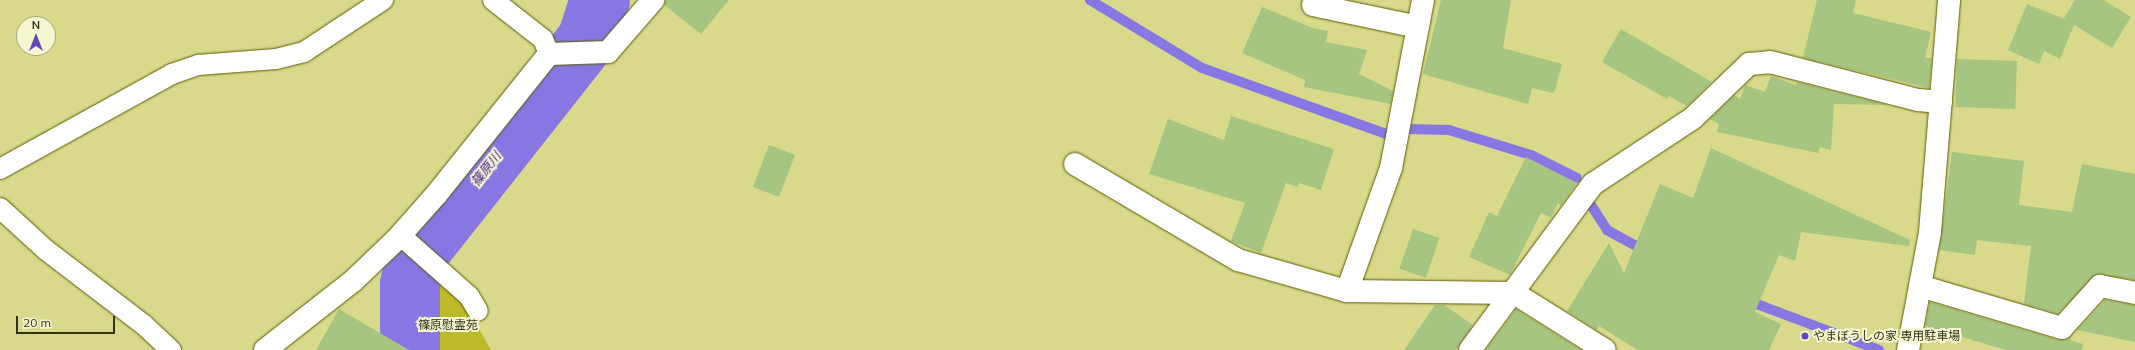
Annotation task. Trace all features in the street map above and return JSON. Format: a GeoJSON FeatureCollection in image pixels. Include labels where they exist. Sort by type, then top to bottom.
{"type":"FeatureCollection","features":[{"type":"Feature","properties":{"kind":"street"},"geometry":{"type":"LineString","coordinates":[[265,350],[353,281],[403,237],[436,195],[555,53],[608,52],[653,0]]}},
{"type":"Feature","properties":{"kind":"street"},"geometry":{"type":"LineString","coordinates":[[1347,291],[1391,168],[1423,0]]}},
{"type":"Feature","properties":{"kind":"street"},"geometry":{"type":"LineString","coordinates":[[1908,350],[1930,232],[1949,0]]}},
{"type":"Feature","properties":{"kind":"street"},"geometry":{"type":"LineString","coordinates":[[1313,5],[1418,27]]}},
{"type":"Feature","properties":{"kind":"street"},"geometry":{"type":"LineString","coordinates":[[1470,350],[1514,294],[1593,184],[1693,118],[1749,64],[1770,62],[1918,100],[1941,102]]}},
{"type":"Feature","properties":{"kind":"street"},"geometry":{"type":"LineString","coordinates":[[1075,164],[1238,260],[1347,291],[1514,294],[1605,350]]}},
{"type":"Feature","properties":{"kind":"street"},"geometry":{"type":"LineString","coordinates":[[1920,286],[2062,328],[2100,286],[2135,293]]}},
{"type":"Feature","properties":{"kind":"lane"},"geometry":{"type":"LineString","coordinates":[[0,169],[172,74],[198,65],[276,59],[304,52],[383,0]]}},
{"type":"Feature","properties":{"kind":"lane"},"geometry":{"type":"LineString","coordinates":[[493,0],[543,39],[555,53]]}},
{"type":"Feature","properties":{"kind":"lane"},"geometry":{"type":"LineString","coordinates":[[0,208],[46,250],[144,325],[171,350]]}},
{"type":"Feature","properties":{"kind":"lane"},"geometry":{"type":"LineString","coordinates":[[403,237],[469,296],[478,311]]}},
{"type":"Feature","properties":{"kind":"green space","name":"篠原慰霊苑"},"geometry":{"type":"Polygon","coordinates":[[[423,265],[463,301],[491,350],[423,350],[423,265]]]}},
{"type":"Feature","properties":{"kind":"building"},"geometry":{"type":"Polygon","coordinates":[[[665,0],[729,0],[701,34],[664,5],[665,0]]]}},
{"type":"Feature","properties":{"kind":"building"},"geometry":{"type":"Polygon","coordinates":[[[1441,0],[1511,0],[1503,48],[1562,64],[1554,93],[1532,88],[1528,104],[1423,74],[1441,0]]]}},
{"type":"Feature","properties":{"kind":"building"},"geometry":{"type":"Polygon","coordinates":[[[1817,0],[1856,0],[1853,13],[1931,32],[1925,58],[1932,58],[1929,88],[1803,58],[1817,0]]]}},
{"type":"Feature","properties":{"kind":"building"},"geometry":{"type":"Polygon","coordinates":[[[2075,0],[2104,0],[2131,17],[2112,48],[2074,25],[2060,59],[2044,51],[2039,64],[2008,50],[2027,4],[2067,20],[2064,18],[2075,0]]]}},
{"type":"Feature","properties":{"kind":"building"},"geometry":{"type":"Polygon","coordinates":[[[1262,7],[1313,28],[1328,31],[1326,42],[1367,50],[1359,74],[1393,91],[1391,104],[1304,87],[1305,80],[1242,53],[1262,7]]]}},
{"type":"Feature","properties":{"kind":"building"},"geometry":{"type":"Polygon","coordinates":[[[1621,29],[1712,82],[1687,106],[1669,96],[1667,99],[1602,62],[1621,29]]]}},
{"type":"Feature","properties":{"kind":"building"},"geometry":{"type":"Polygon","coordinates":[[[1957,59],[2017,61],[2015,109],[1955,107],[1957,59]]]}},
{"type":"Feature","properties":{"kind":"building"},"geometry":{"type":"Polygon","coordinates":[[[1771,76],[1796,85],[1797,82],[1888,105],[1834,104],[1831,150],[1820,147],[1818,153],[1717,132],[1719,124],[1710,119],[1734,95],[1740,99],[1745,85],[1765,92],[1771,76]]]}},
{"type":"Feature","properties":{"kind":"building"},"geometry":{"type":"Polygon","coordinates":[[[1231,116],[1334,149],[1321,190],[1299,183],[1298,187],[1286,183],[1261,253],[1231,241],[1245,203],[1149,174],[1168,119],[1224,140],[1231,116]]]}},
{"type":"Feature","properties":{"kind":"building"},"geometry":{"type":"Polygon","coordinates":[[[769,145],[795,155],[779,197],[753,187],[769,145]]]}},
{"type":"Feature","properties":{"kind":"building"},"geometry":{"type":"Polygon","coordinates":[[[1711,148],[1910,240],[1909,246],[1801,232],[1795,261],[1779,255],[1755,312],[1781,324],[1769,350],[1638,350],[1599,326],[1597,330],[1567,311],[1609,243],[1624,273],[1660,184],[1693,198],[1711,148]]]}},
{"type":"Feature","properties":{"kind":"building"},"geometry":{"type":"Polygon","coordinates":[[[1952,152],[2024,161],[2019,205],[2072,212],[2082,164],[2135,174],[2135,280],[2096,274],[2058,314],[2024,304],[2031,246],[1977,240],[1975,255],[1939,250],[1952,152]]]}},
{"type":"Feature","properties":{"kind":"building"},"geometry":{"type":"Polygon","coordinates":[[[1526,157],[1577,183],[1561,206],[1558,203],[1551,218],[1541,213],[1510,275],[1469,257],[1489,212],[1497,216],[1526,157]]]}},
{"type":"Feature","properties":{"kind":"building"},"geometry":{"type":"Polygon","coordinates":[[[1413,229],[1439,238],[1426,278],[1399,269],[1413,229]]]}},
{"type":"Feature","properties":{"kind":"building"},"geometry":{"type":"Polygon","coordinates":[[[2105,300],[2135,305],[2135,342],[2077,330],[2105,300]]]}},
{"type":"Feature","properties":{"kind":"building"},"geometry":{"type":"Polygon","coordinates":[[[1930,302],[2058,340],[2072,336],[2070,340],[2083,344],[2082,350],[2006,350],[1925,326],[1930,302]]]}},
{"type":"Feature","properties":{"kind":"building"},"geometry":{"type":"Polygon","coordinates":[[[1435,305],[1444,305],[1473,325],[1456,350],[1404,350],[1435,305]]]}},
{"type":"Feature","properties":{"kind":"building"},"geometry":{"type":"Polygon","coordinates":[[[339,309],[409,350],[316,350],[339,309]]]}},
{"type":"Feature","properties":{"kind":"building"},"geometry":{"type":"Polygon","coordinates":[[[1516,309],[1581,350],[1486,350],[1516,309]]]}},
{"type":"Feature","properties":{"kind":"waterway","name":"篠原川"},"geometry":{"type":"LineString","coordinates":[[410,350],[410,284],[417,255],[587,40],[600,0]]}},
{"type":"Feature","properties":{"kind":"waterway"},"geometry":{"type":"LineString","coordinates":[[1090,0],[1202,68],[1386,134]]}},
{"type":"Feature","properties":{"kind":"waterway"},"geometry":{"type":"LineString","coordinates":[[1407,129],[1449,130],[1531,155],[1577,178]]}},
{"type":"Feature","properties":{"kind":"waterway"},"geometry":{"type":"LineString","coordinates":[[1591,205],[1607,230],[1647,252]]}},
{"type":"Feature","properties":{"kind":"waterway"},"geometry":{"type":"LineString","coordinates":[[1746,300],[1879,350]]}},
{"type":"Feature","properties":{"kind":"place","name":"やまぼうしの家 専用駐車場"},"geometry":{"type":"Point","coordinates":[1805,336]}}]}
